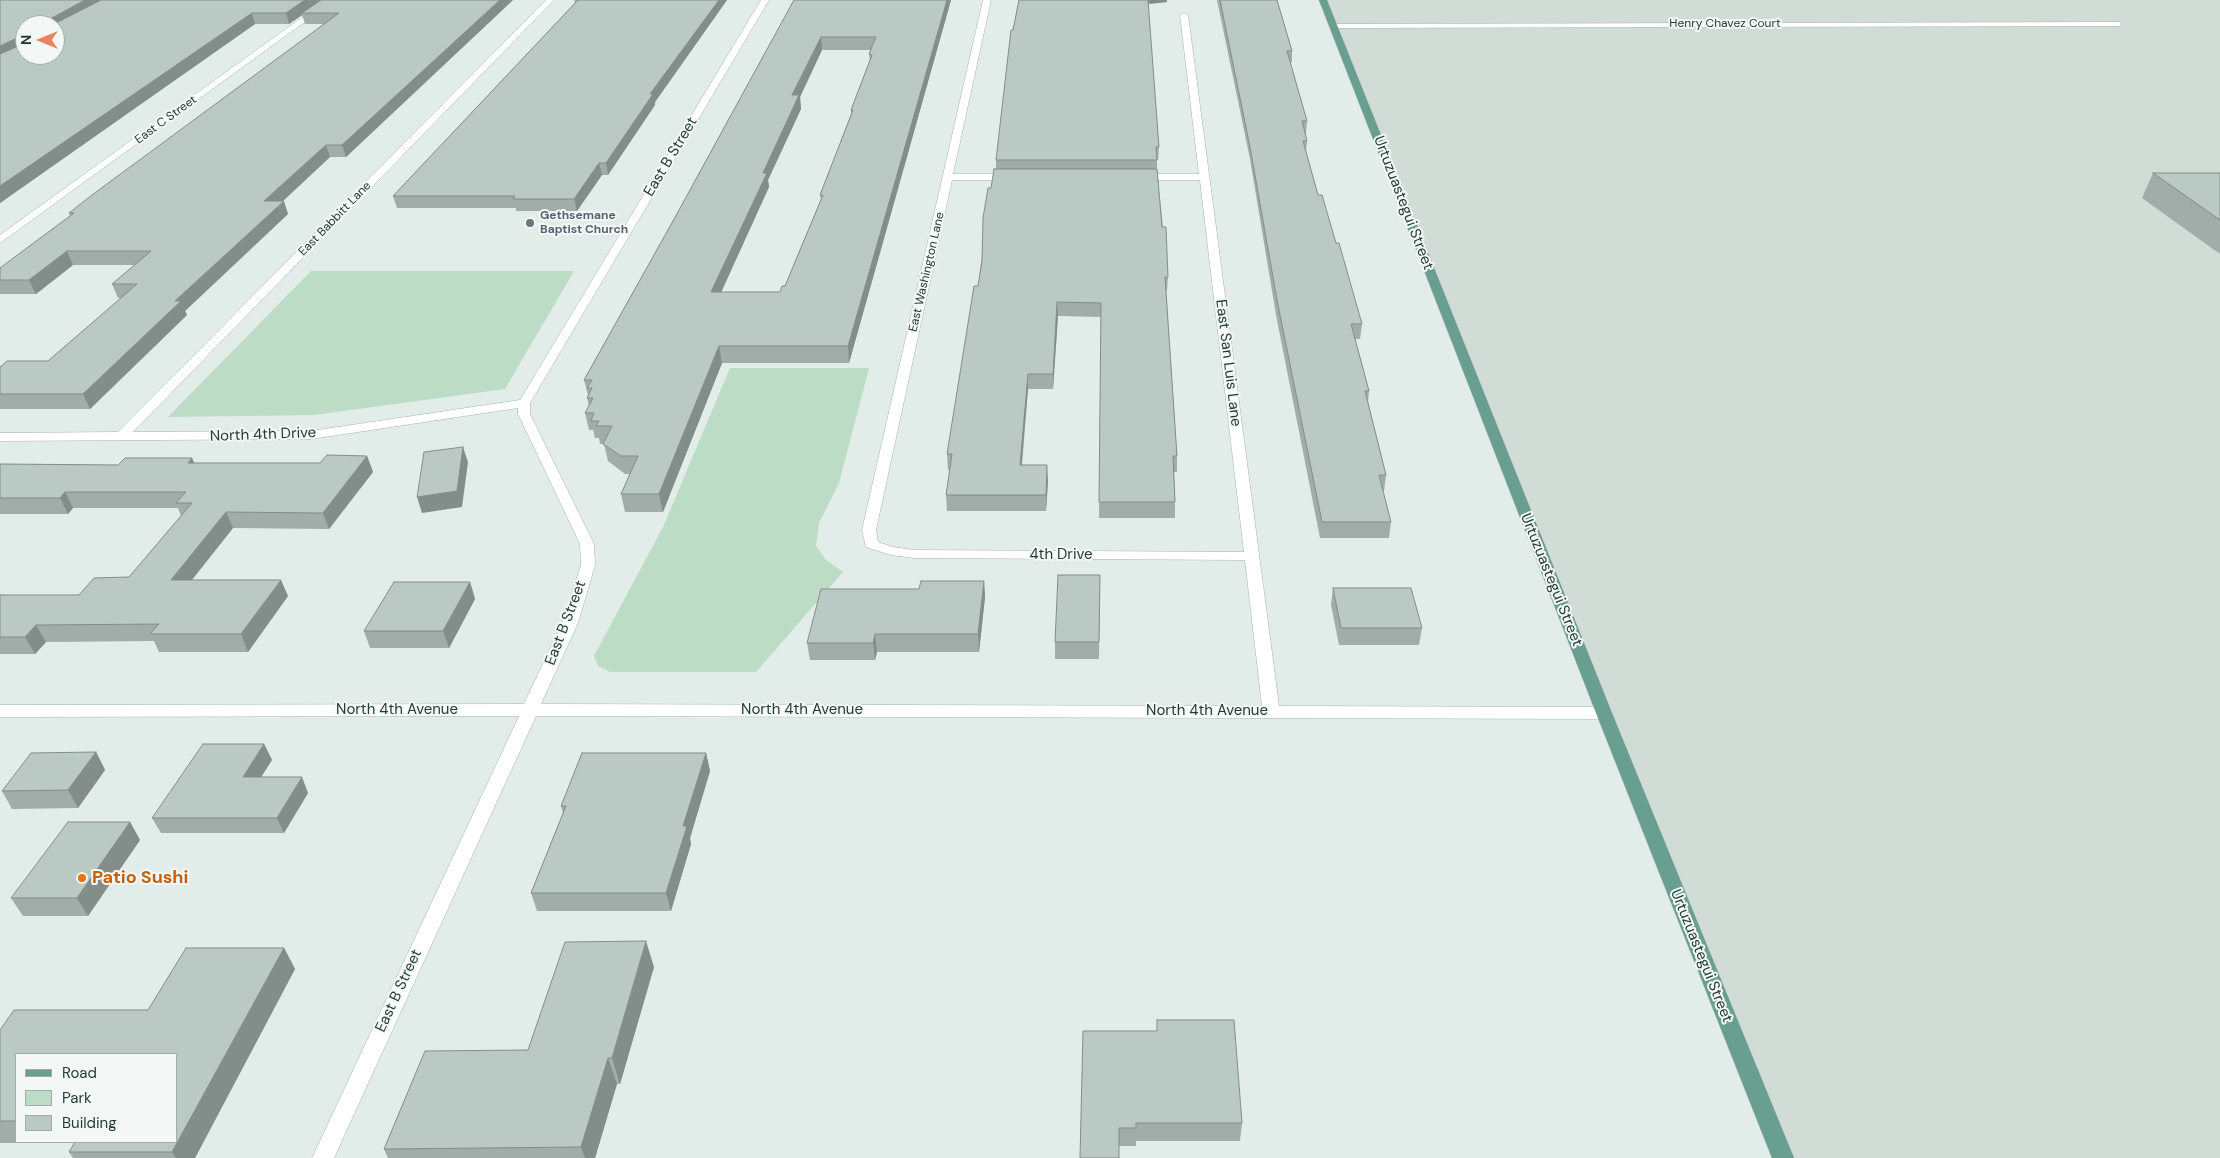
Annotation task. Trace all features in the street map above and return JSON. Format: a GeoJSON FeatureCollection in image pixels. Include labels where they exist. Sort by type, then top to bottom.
{"type":"FeatureCollection","features":[{"type":"Feature","properties":{"kind":"main road","name":"Urtuzuastegui Street"},"geometry":{"type":"LineString","coordinates":[[1323,0],[1604,713],[1782,1158]]}},
{"type":"Feature","properties":{"kind":"street","name":"East C Street"},"geometry":{"type":"LineString","coordinates":[[0,240],[331,0]]}},
{"type":"Feature","properties":{"kind":"street","name":"East Babbitt Lane"},"geometry":{"type":"LineString","coordinates":[[121,437],[550,0]]}},
{"type":"Feature","properties":{"kind":"street","name":"East B Street"},"geometry":{"type":"LineString","coordinates":[[323,1158],[570,623],[588,565],[587,544],[524,414],[524,403],[765,0]]}},
{"type":"Feature","properties":{"kind":"street","name":"East Washington Lane"},"geometry":{"type":"LineString","coordinates":[[871,544],[871,522],[987,0]]}},
{"type":"Feature","properties":{"kind":"street","name":"East San Luis Lane"},"geometry":{"type":"LineString","coordinates":[[1184,15],[1271,711]]}},
{"type":"Feature","properties":{"kind":"street","name":"Henry Chavez Court"},"geometry":{"type":"LineString","coordinates":[[1333,26],[2118,24]]}},
{"type":"Feature","properties":{"kind":"street"},"geometry":{"type":"LineString","coordinates":[[948,177],[1027,177]]}},
{"type":"Feature","properties":{"kind":"street"},"geometry":{"type":"LineString","coordinates":[[1125,177],[1203,177]]}},
{"type":"Feature","properties":{"kind":"street","name":"North 4th Drive"},"geometry":{"type":"LineString","coordinates":[[0,437],[311,435],[524,403]]}},
{"type":"Feature","properties":{"kind":"street","name":"4th Drive"},"geometry":{"type":"LineString","coordinates":[[871,544],[891,551],[914,554],[1253,556]]}},
{"type":"Feature","properties":{"kind":"street","name":"North 4th Avenue"},"geometry":{"type":"LineString","coordinates":[[0,711],[530,710],[1604,713]]}},
{"type":"Feature","properties":{"kind":"shaded area"},"geometry":{"type":"Polygon","coordinates":[[[1323,0],[2220,0],[2220,1158],[1783,1158],[1323,0]]]}},
{"type":"Feature","properties":{"kind":"green space"},"geometry":{"type":"Polygon","coordinates":[[[311,271],[574,271],[505,389],[314,415],[168,417],[311,271]]]}},
{"type":"Feature","properties":{"kind":"green space"},"geometry":{"type":"Polygon","coordinates":[[[730,368],[869,368],[839,483],[819,523],[816,546],[826,560],[843,572],[756,672],[610,672],[598,666],[594,656],[663,527],[730,368]]]}},
{"type":"Feature","properties":{"kind":"building"},"geometry":{"type":"Polygon","coordinates":[[[0,0],[85,0],[57,15],[15,15],[15,39],[0,46],[0,0]]]}},
{"type":"Feature","properties":{"kind":"building"},"geometry":{"type":"Polygon","coordinates":[[[101,0],[305,0],[286,13],[252,13],[0,186],[0,54],[15,48],[15,65],[65,65],[65,18],[101,0]]]}},
{"type":"Feature","properties":{"kind":"building"},"geometry":{"type":"Polygon","coordinates":[[[321,0],[500,0],[342,145],[326,145],[264,201],[284,201],[175,301],[181,301],[83,394],[0,394],[0,367],[7,361],[48,361],[137,284],[112,284],[151,251],[67,251],[29,280],[0,280],[0,268],[74,213],[69,213],[92,195],[339,13],[302,13],[321,0]]]}},
{"type":"Feature","properties":{"kind":"building"},"geometry":{"type":"Polygon","coordinates":[[[578,0],[719,0],[650,94],[653,94],[606,163],[599,163],[574,199],[513,199],[515,196],[393,196],[578,0]]]}},
{"type":"Feature","properties":{"kind":"building"},"geometry":{"type":"Polygon","coordinates":[[[794,0],[947,0],[848,346],[719,346],[659,494],[621,494],[638,456],[621,456],[603,444],[612,426],[596,426],[599,421],[591,421],[594,413],[585,413],[593,398],[587,398],[592,388],[587,388],[592,380],[584,380],[794,0]],[[821,37],[792,95],[799,95],[763,173],[767,173],[711,292],[780,292],[782,286],[785,286],[823,195],[820,195],[853,110],[851,110],[872,55],[869,54],[876,37],[821,37]]]}},
{"type":"Feature","properties":{"kind":"building"},"geometry":{"type":"Polygon","coordinates":[[[1019,0],[1148,0],[1159,147],[1156,147],[1157,160],[996,160],[1011,30],[1013,30],[1019,0]]]}},
{"type":"Feature","properties":{"kind":"building"},"geometry":{"type":"Polygon","coordinates":[[[1220,0],[1277,0],[1292,51],[1287,51],[1307,121],[1302,121],[1307,141],[1303,141],[1318,195],[1322,195],[1336,243],[1339,243],[1362,324],[1351,324],[1369,391],[1365,391],[1386,475],[1379,475],[1391,522],[1322,522],[1277,300],[1250,147],[1220,0]]]}},
{"type":"Feature","properties":{"kind":"building"},"geometry":{"type":"Polygon","coordinates":[[[994,169],[1157,169],[1162,227],[1166,227],[1168,277],[1165,277],[1177,456],[1173,456],[1175,502],[1099,502],[1101,303],[1057,302],[1053,374],[1028,374],[1020,465],[1047,465],[1046,495],[946,495],[952,454],[947,454],[974,286],[978,286],[982,261],[983,218],[988,188],[991,188],[994,169]]]}},
{"type":"Feature","properties":{"kind":"building"},"geometry":{"type":"Polygon","coordinates":[[[2153,173],[2220,173],[2220,220],[2153,173]]]}},
{"type":"Feature","properties":{"kind":"building"},"geometry":{"type":"Polygon","coordinates":[[[463,447],[457,491],[417,497],[424,452],[463,447]]]}},
{"type":"Feature","properties":{"kind":"building"},"geometry":{"type":"Polygon","coordinates":[[[327,455],[367,456],[323,513],[226,512],[171,580],[281,580],[241,634],[150,634],[159,624],[36,625],[25,637],[0,637],[0,595],[79,595],[94,578],[129,577],[192,503],[176,503],[186,492],[65,492],[60,498],[0,498],[0,464],[118,465],[125,458],[192,458],[188,463],[320,463],[327,455]]]}},
{"type":"Feature","properties":{"kind":"building"},"geometry":{"type":"Polygon","coordinates":[[[1058,575],[1100,575],[1099,642],[1055,642],[1058,575]]]}},
{"type":"Feature","properties":{"kind":"building"},"geometry":{"type":"Polygon","coordinates":[[[921,581],[984,581],[978,634],[875,634],[873,643],[807,643],[821,589],[919,589],[921,581]]]}},
{"type":"Feature","properties":{"kind":"building"},"geometry":{"type":"Polygon","coordinates":[[[394,582],[470,582],[443,631],[364,631],[394,582]]]}},
{"type":"Feature","properties":{"kind":"building"},"geometry":{"type":"Polygon","coordinates":[[[1333,588],[1411,588],[1422,628],[1341,628],[1333,588]]]}},
{"type":"Feature","properties":{"kind":"building"},"geometry":{"type":"Polygon","coordinates":[[[203,744],[264,744],[243,777],[302,777],[277,818],[152,818],[203,744]]]}},
{"type":"Feature","properties":{"kind":"building"},"geometry":{"type":"Polygon","coordinates":[[[96,752],[68,790],[2,791],[31,753],[96,752]]]}},
{"type":"Feature","properties":{"kind":"building"},"geometry":{"type":"Polygon","coordinates":[[[582,753],[706,753],[683,826],[687,826],[666,893],[531,893],[566,806],[561,806],[582,753]]]}},
{"type":"Feature","properties":{"kind":"building"},"geometry":{"type":"Polygon","coordinates":[[[68,822],[130,822],[77,898],[11,898],[68,822]]]}},
{"type":"Feature","properties":{"kind":"building"},"geometry":{"type":"Polygon","coordinates":[[[646,941],[612,1058],[608,1058],[581,1147],[384,1149],[425,1051],[528,1050],[565,942],[646,941]]]}},
{"type":"Feature","properties":{"kind":"building"},"geometry":{"type":"Polygon","coordinates":[[[186,948],[284,948],[178,1141],[178,1053],[15,1053],[15,1121],[0,1121],[0,1030],[14,1010],[148,1010],[186,948]]]}},
{"type":"Feature","properties":{"kind":"building"},"geometry":{"type":"Polygon","coordinates":[[[1157,1020],[1234,1020],[1242,1123],[1136,1123],[1136,1128],[1119,1128],[1119,1158],[1080,1158],[1083,1031],[1157,1031],[1157,1020]]]}},
{"type":"Feature","properties":{"kind":"building"},"geometry":{"type":"Polygon","coordinates":[[[74,1143],[177,1143],[172,1152],[69,1152],[74,1143]]]}},
{"type":"Feature","properties":{"kind":"place","name":"Gethsemane Baptist Church"},"geometry":{"type":"Point","coordinates":[530,223]}},
{"type":"Feature","properties":{"kind":"place","name":"Patio Sushi"},"geometry":{"type":"Point","coordinates":[82,878]}}]}
